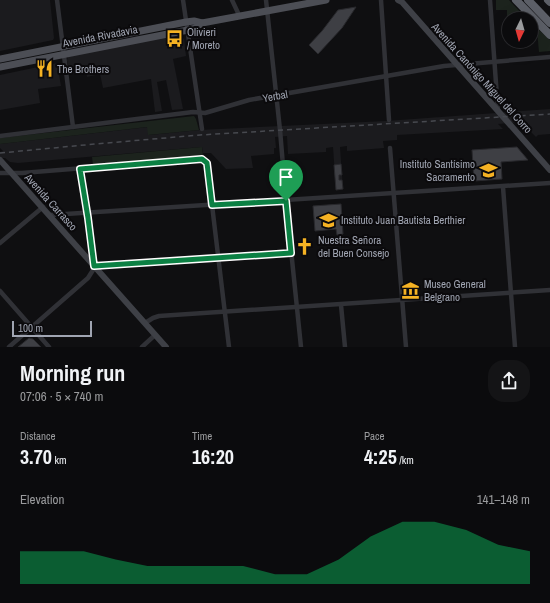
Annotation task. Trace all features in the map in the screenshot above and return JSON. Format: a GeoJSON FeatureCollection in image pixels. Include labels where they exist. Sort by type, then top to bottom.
{"type":"FeatureCollection","features":[{"type":"Feature","properties":{"kind":"highway"},"geometry":{"type":"LineString","coordinates":[[516,0],[550,35]]}},
{"type":"Feature","properties":{"kind":"highway"},"geometry":{"type":"LineString","coordinates":[[528,0],[550,23]]}},
{"type":"Feature","properties":{"kind":"main road","name":"Avenida Rivadavia"},"geometry":{"type":"LineString","coordinates":[[0,67],[188,30],[202,23],[239,15],[326,0]]}},
{"type":"Feature","properties":{"kind":"main road","name":"Avenida Canónigo Miguel del Corro"},"geometry":{"type":"LineString","coordinates":[[398,0],[402,2],[550,170]]}},
{"type":"Feature","properties":{"kind":"main road","name":"Avenida Rivadavia"},"geometry":{"type":"LineString","coordinates":[[0,59],[186,22],[194,21],[202,23]]}},
{"type":"Feature","properties":{"kind":"main road","name":"Avenida Carrasco"},"geometry":{"type":"LineString","coordinates":[[0,160],[166,347]]}},
{"type":"Feature","properties":{"kind":"street"},"geometry":{"type":"LineString","coordinates":[[57,0],[73,127]]}},
{"type":"Feature","properties":{"kind":"street"},"geometry":{"type":"LineString","coordinates":[[183,0],[202,130]]}},
{"type":"Feature","properties":{"kind":"street"},"geometry":{"type":"LineString","coordinates":[[232,0],[239,15]]}},
{"type":"Feature","properties":{"kind":"street"},"geometry":{"type":"LineString","coordinates":[[266,0],[301,347]]}},
{"type":"Feature","properties":{"kind":"street"},"geometry":{"type":"LineString","coordinates":[[381,0],[389,120]]}},
{"type":"Feature","properties":{"kind":"street"},"geometry":{"type":"LineString","coordinates":[[490,0],[498,111]]}},
{"type":"Feature","properties":{"kind":"street","name":"Yerbal"},"geometry":{"type":"LineString","coordinates":[[0,136],[200,112],[205,113],[249,100],[456,64],[550,57]]}},
{"type":"Feature","properties":{"kind":"street"},"geometry":{"type":"LineString","coordinates":[[390,148],[406,347]]}},
{"type":"Feature","properties":{"kind":"street"},"geometry":{"type":"LineString","coordinates":[[0,173],[80,169],[196,159],[204,160],[207,163],[229,347]]}},
{"type":"Feature","properties":{"kind":"street"},"geometry":{"type":"LineString","coordinates":[[9,347],[88,278],[93,270],[94,266],[88,212],[80,169]]}},
{"type":"Feature","properties":{"kind":"street"},"geometry":{"type":"LineString","coordinates":[[50,215],[550,183]]}},
{"type":"Feature","properties":{"kind":"street"},"geometry":{"type":"LineString","coordinates":[[504,187],[516,347]]}},
{"type":"Feature","properties":{"kind":"street"},"geometry":{"type":"LineString","coordinates":[[0,243],[43,207]]}},
{"type":"Feature","properties":{"kind":"street"},"geometry":{"type":"LineString","coordinates":[[94,266],[291,253]]}},
{"type":"Feature","properties":{"kind":"street"},"geometry":{"type":"LineString","coordinates":[[145,323],[159,316],[550,290]]}},
{"type":"Feature","properties":{"kind":"street"},"geometry":{"type":"LineString","coordinates":[[0,291],[49,347]]}},
{"type":"Feature","properties":{"kind":"street"},"geometry":{"type":"LineString","coordinates":[[341,305],[345,347]]}},
{"type":"Feature","properties":{"kind":"street"},"geometry":{"type":"LineString","coordinates":[[142,347],[155,334]]}},
{"type":"Feature","properties":{"kind":"shaded area"},"geometry":{"type":"Polygon","coordinates":[[[0,0],[50,0],[53,40],[0,51],[0,0]]]}},
{"type":"Feature","properties":{"kind":"shaded area"},"geometry":{"type":"Polygon","coordinates":[[[496,0],[509,0],[520,12],[507,12],[507,10],[496,10],[496,0]]]}},
{"type":"Feature","properties":{"kind":"shaded area"},"geometry":{"type":"Polygon","coordinates":[[[538,30],[550,40],[550,51],[539,52],[538,30]]]}},
{"type":"Feature","properties":{"kind":"shaded area"},"geometry":{"type":"Polygon","coordinates":[[[179,34],[184,39],[186,56],[173,59],[183,109],[172,110],[166,80],[157,82],[162,111],[155,112],[151,79],[103,88],[100,74],[87,77],[86,71],[70,74],[67,60],[68,56],[179,34]]]}},
{"type":"Feature","properties":{"kind":"shaded area"},"geometry":{"type":"Polygon","coordinates":[[[57,63],[61,86],[38,89],[40,103],[0,110],[0,75],[57,63]]]}},
{"type":"Feature","properties":{"kind":"shaded area"},"geometry":{"type":"Polygon","coordinates":[[[550,109],[550,134],[538,135],[536,137],[521,122],[498,124],[503,129],[397,135],[397,140],[383,141],[384,148],[347,151],[347,146],[340,147],[343,189],[336,190],[333,147],[326,148],[326,152],[288,154],[287,136],[275,137],[276,148],[274,148],[274,154],[251,156],[253,168],[226,169],[211,153],[203,153],[202,147],[18,163],[10,162],[5,158],[0,158],[0,152],[3,151],[0,148],[0,144],[148,127],[149,135],[199,130],[386,121],[550,109]]]}},
{"type":"Feature","properties":{"kind":"shaded area"},"geometry":{"type":"Polygon","coordinates":[[[194,116],[199,130],[148,135],[147,127],[0,144],[0,138],[194,116]]]}},
{"type":"Feature","properties":{"kind":"shaded area"},"geometry":{"type":"Polygon","coordinates":[[[202,147],[203,156],[93,165],[92,157],[202,147]]]}},
{"type":"Feature","properties":{"kind":"building"},"geometry":{"type":"Polygon","coordinates":[[[356,7],[342,28],[318,54],[309,45],[338,10],[356,7]]]}},
{"type":"Feature","properties":{"kind":"building","name":"Instituto Santísimo Sacramento"},"geometry":{"type":"Polygon","coordinates":[[[517,147],[528,160],[501,162],[502,179],[474,181],[472,150],[517,147]]]}},
{"type":"Feature","properties":{"kind":"building"},"geometry":{"type":"Polygon","coordinates":[[[341,164],[342,175],[339,175],[339,180],[342,180],[343,189],[336,190],[334,165],[341,164]]]}},
{"type":"Feature","properties":{"kind":"building","name":"Instituto Juan Bautista Berthier"},"geometry":{"type":"Polygon","coordinates":[[[341,204],[343,234],[337,235],[336,229],[315,231],[313,206],[341,204]]]}},
{"type":"Feature","properties":{"kind":"building"},"geometry":{"type":"Polygon","coordinates":[[[29,338],[33,339],[41,347],[18,347],[29,338]]]}},
{"type":"Feature","properties":{"kind":"railway"},"geometry":{"type":"LineString","coordinates":[[0,153],[200,135],[550,114]]}},
{"type":"Feature","properties":{"kind":"place","name":"Olivieri / Moreto"},"geometry":{"type":"Point","coordinates":[174,38]}},
{"type":"Feature","properties":{"kind":"place","name":"The Brothers"},"geometry":{"type":"Point","coordinates":[44,69]}},
{"type":"Feature","properties":{"kind":"place","name":"Instituto Santísimo Sacramento"},"geometry":{"type":"Point","coordinates":[488,170]}},
{"type":"Feature","properties":{"kind":"place","name":"Instituto Juan Bautista Berthier"},"geometry":{"type":"Point","coordinates":[328,220]}},
{"type":"Feature","properties":{"kind":"place","name":"Nuestra Señora del Buen Consejo"},"geometry":{"type":"Point","coordinates":[305,246]}},
{"type":"Feature","properties":{"kind":"place","name":"Museo General Belgrano"},"geometry":{"type":"Point","coordinates":[411,290]}},
{"type":"Feature","properties":{"kind":"route"},"geometry":{"type":"LineString","coordinates":[[202,159],[207,163],[212,205],[286,201],[291,253],[94,266],[80,169],[202,159]]}}]}
